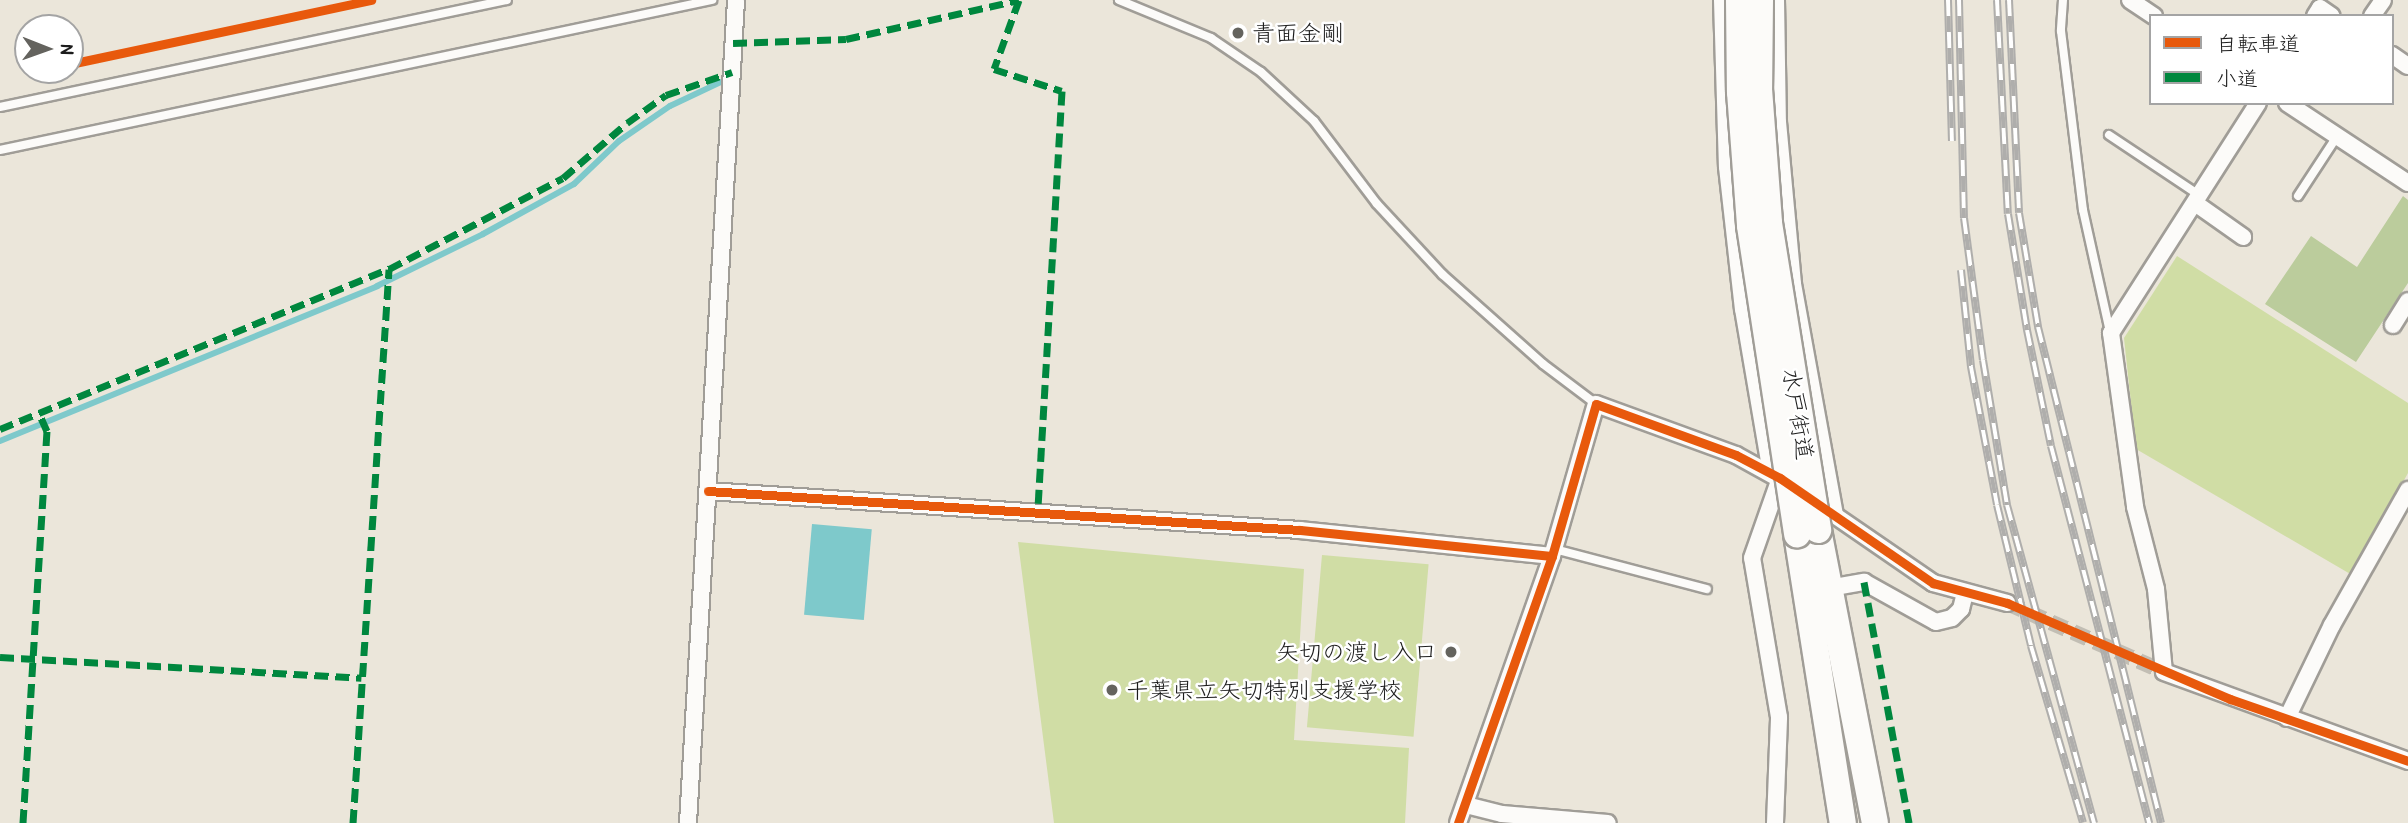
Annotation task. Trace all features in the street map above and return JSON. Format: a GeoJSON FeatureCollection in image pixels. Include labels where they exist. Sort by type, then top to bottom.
{"type":"FeatureCollection","features":[{"type":"Feature","properties":{"kind":"highway","name":"水戸街道"},"geometry":{"type":"LineString","coordinates":[[1739,0],[1740,92],[1750,226],[1817,527],[1875,823]]}},
{"type":"Feature","properties":{"kind":"highway","name":"水戸街道"},"geometry":{"type":"LineString","coordinates":[[1760,0],[1759,89],[1769,222],[1817,527],[1843,823]]}},
{"type":"Feature","properties":{"kind":"street"},"geometry":{"type":"LineString","coordinates":[[688,823],[736,0]]}},
{"type":"Feature","properties":{"kind":"street"},"geometry":{"type":"LineString","coordinates":[[1721,0],[1727,167],[1743,309],[1775,475],[1752,558],[1779,717],[1775,823]]}},
{"type":"Feature","properties":{"kind":"street"},"geometry":{"type":"LineString","coordinates":[[1776,0],[1778,122],[1817,527]]}},
{"type":"Feature","properties":{"kind":"street"},"geometry":{"type":"LineString","coordinates":[[2137,2],[2152,14]]}},
{"type":"Feature","properties":{"kind":"street"},"geometry":{"type":"LineString","coordinates":[[2316,14],[2320,8],[2329,14]]}},
{"type":"Feature","properties":{"kind":"street"},"geometry":{"type":"LineString","coordinates":[[2257,105],[2110,333],[2135,507],[2156,589],[2164,672],[2408,761]]}},
{"type":"Feature","properties":{"kind":"street"},"geometry":{"type":"LineString","coordinates":[[2290,105],[2408,183]]}},
{"type":"Feature","properties":{"kind":"street"},"geometry":{"type":"LineString","coordinates":[[2197,200],[2243,237]]}},
{"type":"Feature","properties":{"kind":"street"},"geometry":{"type":"LineString","coordinates":[[2393,325],[2408,301]]}},
{"type":"Feature","properties":{"kind":"street"},"geometry":{"type":"LineString","coordinates":[[1458,823],[1553,553],[1597,404],[1775,475],[1817,527],[1933,583],[2007,603]]}},
{"type":"Feature","properties":{"kind":"street"},"geometry":{"type":"LineString","coordinates":[[2287,719],[2332,625],[2408,490]]}},
{"type":"Feature","properties":{"kind":"street"},"geometry":{"type":"LineString","coordinates":[[708,491],[1300,530],[1553,553]]}},
{"type":"Feature","properties":{"kind":"street"},"geometry":{"type":"LineString","coordinates":[[1829,588],[1864,582],[1937,622],[1952,618],[1961,609],[1965,593]]}},
{"type":"Feature","properties":{"kind":"street"},"geometry":{"type":"LineString","coordinates":[[1466,805],[1502,814],[1608,823]]}},
{"type":"Feature","properties":{"kind":"lane"},"geometry":{"type":"LineString","coordinates":[[0,107],[507,0]]}},
{"type":"Feature","properties":{"kind":"lane"},"geometry":{"type":"LineString","coordinates":[[0,150],[712,0]]}},
{"type":"Feature","properties":{"kind":"lane"},"geometry":{"type":"LineString","coordinates":[[1119,0],[1211,38],[1261,72],[1314,121],[1377,204],[1442,274],[1543,364],[1597,404]]}},
{"type":"Feature","properties":{"kind":"lane"},"geometry":{"type":"LineString","coordinates":[[2063,0],[2061,31],[2082,198],[2110,333]]}},
{"type":"Feature","properties":{"kind":"lane"},"geometry":{"type":"LineString","coordinates":[[2109,135],[2197,200]]}},
{"type":"Feature","properties":{"kind":"lane"},"geometry":{"type":"LineString","coordinates":[[2298,196],[2336,138]]}},
{"type":"Feature","properties":{"kind":"lane"},"geometry":{"type":"LineString","coordinates":[[1553,553],[1707,589]]}},
{"type":"Feature","properties":{"kind":"green space"},"geometry":{"type":"Polygon","coordinates":[[[2403,196],[2408,200],[2408,283],[2356,362],[2265,304],[2311,236],[2357,267],[2403,196]]]}},
{"type":"Feature","properties":{"kind":"green space"},"geometry":{"type":"Polygon","coordinates":[[[2177,256],[2408,403],[2408,473],[2352,575],[2136,449],[2124,338],[2177,256]]]}},
{"type":"Feature","properties":{"kind":"green space"},"geometry":{"type":"Polygon","coordinates":[[[1018,542],[1304,569],[1294,740],[1409,748],[1405,823],[1054,823],[1018,542]]]}},
{"type":"Feature","properties":{"kind":"green space"},"geometry":{"type":"Polygon","coordinates":[[[1322,555],[1429,564],[1414,737],[1307,727],[1322,555]]]}},
{"type":"Feature","properties":{"kind":"water"},"geometry":{"type":"Polygon","coordinates":[[[812,524],[872,529],[864,620],[804,615],[812,524]]]}},
{"type":"Feature","properties":{"kind":"waterway"},"geometry":{"type":"LineString","coordinates":[[0,441],[377,286],[483,234],[574,184],[619,141],[670,106],[721,82]]}},
{"type":"Feature","properties":{"kind":"tunnel"},"geometry":{"type":"LineString","coordinates":[[2007,603],[2164,672]]}},
{"type":"Feature","properties":{"kind":"railway"},"geometry":{"type":"LineString","coordinates":[[1948,0],[1952,141]]}},
{"type":"Feature","properties":{"kind":"railway"},"geometry":{"type":"LineString","coordinates":[[1959,0],[1964,218],[1983,360],[2007,505],[2094,823]]}},
{"type":"Feature","properties":{"kind":"railway"},"geometry":{"type":"LineString","coordinates":[[1997,0],[2008,214],[2027,330],[2051,446],[2149,823]]}},
{"type":"Feature","properties":{"kind":"railway"},"geometry":{"type":"LineString","coordinates":[[2009,0],[2019,213],[2038,327],[2161,823]]}},
{"type":"Feature","properties":{"kind":"railway"},"geometry":{"type":"LineString","coordinates":[[1961,270],[1971,367],[1997,505],[2031,646],[2083,823]]}},
{"type":"Feature","properties":{"kind":"marked path"},"geometry":{"type":"LineString","coordinates":[[733,43],[846,39],[1019,0],[994,69],[1062,91],[1038,513]]}},
{"type":"Feature","properties":{"kind":"marked path"},"geometry":{"type":"LineString","coordinates":[[0,429],[389,269],[563,178],[627,123],[666,95],[732,72]]}},
{"type":"Feature","properties":{"kind":"marked path"},"geometry":{"type":"LineString","coordinates":[[353,823],[389,269]]}},
{"type":"Feature","properties":{"kind":"marked path"},"geometry":{"type":"LineString","coordinates":[[23,823],[47,431],[39,413]]}},
{"type":"Feature","properties":{"kind":"marked path"},"geometry":{"type":"LineString","coordinates":[[1864,582],[1909,823]]}},
{"type":"Feature","properties":{"kind":"marked path"},"geometry":{"type":"LineString","coordinates":[[0,657],[361,678]]}},
{"type":"Feature","properties":{"kind":"cycle path"},"geometry":{"type":"LineString","coordinates":[[84,61],[371,0]]}},
{"type":"Feature","properties":{"kind":"cycle path"},"geometry":{"type":"LineString","coordinates":[[1458,823],[1552,556],[1596,404],[1736,455],[1780,478],[1933,583],[2007,603],[2230,699],[2408,761]]}},
{"type":"Feature","properties":{"kind":"cycle path"},"geometry":{"type":"LineString","coordinates":[[708,491],[1300,530],[1552,556]]}},
{"type":"Feature","properties":{"kind":"place","name":"青面金剛"},"geometry":{"type":"Point","coordinates":[1238,33]}},
{"type":"Feature","properties":{"kind":"place","name":"矢切の渡し入口"},"geometry":{"type":"Point","coordinates":[1451,652]}},
{"type":"Feature","properties":{"kind":"place","name":"千葉県立矢切特別支援学校"},"geometry":{"type":"Point","coordinates":[1112,690]}}]}
